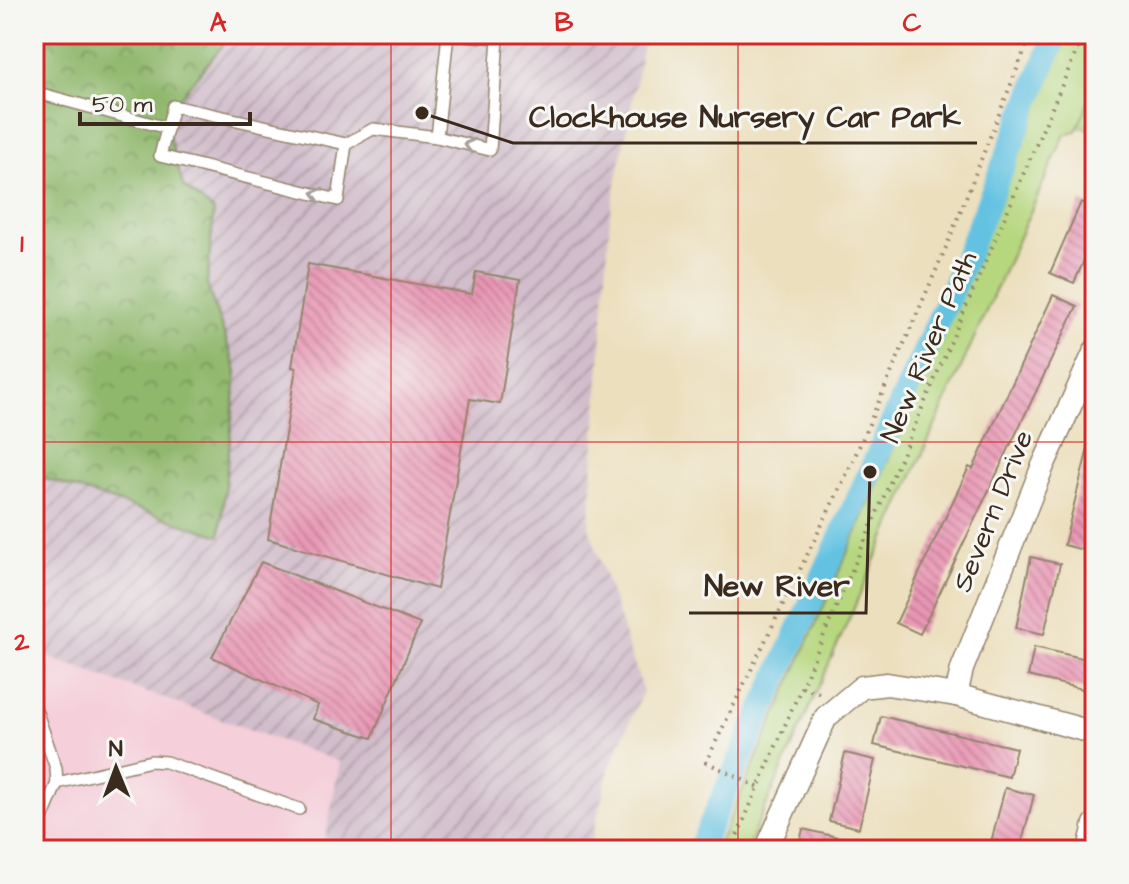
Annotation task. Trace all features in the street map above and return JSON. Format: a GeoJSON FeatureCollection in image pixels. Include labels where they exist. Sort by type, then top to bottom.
{"type":"FeatureCollection","features":[{"type":"Feature","properties":{"kind":"street","name":"Severn Drive"},"geometry":{"type":"LineString","coordinates":[[956,695],[962,669],[1042,468],[1095,351]]}},
{"type":"Feature","properties":{"kind":"street"},"geometry":{"type":"LineString","coordinates":[[766,850],[826,717],[862,687],[887,684],[956,695],[1095,733]]}},
{"type":"Feature","properties":{"kind":"street"},"geometry":{"type":"LineString","coordinates":[[1089,850],[1095,824]]}},
{"type":"Feature","properties":{"kind":"lane"},"geometry":{"type":"LineString","coordinates":[[437,137],[448,34]]}},
{"type":"Feature","properties":{"kind":"lane"},"geometry":{"type":"LineString","coordinates":[[346,144],[338,200],[160,156],[173,106],[346,144],[373,129],[437,137],[490,150],[498,38],[455,34]]}},
{"type":"Feature","properties":{"kind":"lane"},"geometry":{"type":"LineString","coordinates":[[34,92],[167,128]]}},
{"type":"Feature","properties":{"kind":"lane"},"geometry":{"type":"LineString","coordinates":[[34,704],[56,768],[57,783],[34,838]]}},
{"type":"Feature","properties":{"kind":"lane"},"geometry":{"type":"LineString","coordinates":[[57,783],[151,761],[166,762],[299,809]]}},
{"type":"Feature","properties":{"kind":"path"},"geometry":{"type":"LineString","coordinates":[[758,787],[706,762],[852,463],[947,245],[1031,34]]}},
{"type":"Feature","properties":{"kind":"path","name":"New River Path"},"geometry":{"type":"LineString","coordinates":[[731,850],[1084,34]]}},
{"type":"Feature","properties":{"kind":"shaded area"},"geometry":{"type":"Polygon","coordinates":[[[232,34],[645,34],[610,215],[589,527],[643,691],[609,769],[589,850],[323,850],[340,762],[34,652],[34,475],[220,536],[237,371],[207,285],[214,211],[183,186],[167,128],[179,98],[232,34]]]}},
{"type":"Feature","properties":{"kind":"shaded area"},"geometry":{"type":"Polygon","coordinates":[[[34,652],[341,762],[323,850],[34,850],[34,652]]]}},
{"type":"Feature","properties":{"kind":"green space"},"geometry":{"type":"Polygon","coordinates":[[[34,34],[232,34],[179,98],[167,128],[183,186],[214,211],[207,285],[237,371],[220,536],[34,475],[34,34]]]}},
{"type":"Feature","properties":{"kind":"green space"},"geometry":{"type":"Polygon","coordinates":[[[1068,34],[1095,34],[1095,88],[1076,131],[1065,134],[746,850],[716,850],[973,268],[1068,34]]]}},
{"type":"Feature","properties":{"kind":"green space"},"geometry":{"type":"Polygon","coordinates":[[[1095,88],[1095,130],[1078,127],[1095,88]]]}},
{"type":"Feature","properties":{"kind":"building"},"geometry":{"type":"Polygon","coordinates":[[[1081,202],[1095,208],[1095,236],[1074,283],[1050,273],[1081,202]]]}},
{"type":"Feature","properties":{"kind":"building"},"geometry":{"type":"Polygon","coordinates":[[[308,264],[472,294],[476,272],[520,280],[500,404],[470,399],[437,589],[268,539],[296,368],[292,367],[308,264]]]}},
{"type":"Feature","properties":{"kind":"building"},"geometry":{"type":"Polygon","coordinates":[[[1053,295],[1077,306],[920,634],[896,623],[969,467],[973,469],[1053,295]]]}},
{"type":"Feature","properties":{"kind":"building"},"geometry":{"type":"Polygon","coordinates":[[[1088,448],[1095,449],[1095,553],[1064,545],[1088,448]]]}},
{"type":"Feature","properties":{"kind":"building"},"geometry":{"type":"Polygon","coordinates":[[[1031,557],[1060,564],[1044,634],[1016,628],[1031,557]]]}},
{"type":"Feature","properties":{"kind":"building"},"geometry":{"type":"Polygon","coordinates":[[[261,562],[420,624],[372,738],[313,719],[318,705],[212,657],[261,562]]]}},
{"type":"Feature","properties":{"kind":"building"},"geometry":{"type":"Polygon","coordinates":[[[1034,647],[1095,661],[1095,692],[1028,676],[1034,647]]]}},
{"type":"Feature","properties":{"kind":"building"},"geometry":{"type":"Polygon","coordinates":[[[881,716],[1016,748],[1009,777],[874,745],[881,716]]]}},
{"type":"Feature","properties":{"kind":"building"},"geometry":{"type":"Polygon","coordinates":[[[845,753],[875,760],[859,828],[829,821],[845,753]]]}},
{"type":"Feature","properties":{"kind":"building"},"geometry":{"type":"Polygon","coordinates":[[[1005,788],[1034,795],[1020,850],[989,850],[1005,788]]]}},
{"type":"Feature","properties":{"kind":"building"},"geometry":{"type":"Polygon","coordinates":[[[803,829],[863,843],[862,850],[798,850],[803,829]]]}},
{"type":"Feature","properties":{"kind":"waterway"},"geometry":{"type":"LineString","coordinates":[[699,850],[957,279],[1056,34]]}},
{"type":"Feature","properties":{"kind":"place","name":"Clockhouse Nursery Car Park"},"geometry":{"type":"Point","coordinates":[422,113]}},
{"type":"Feature","properties":{"kind":"place","name":"New River"},"geometry":{"type":"Point","coordinates":[870,472]}}]}
